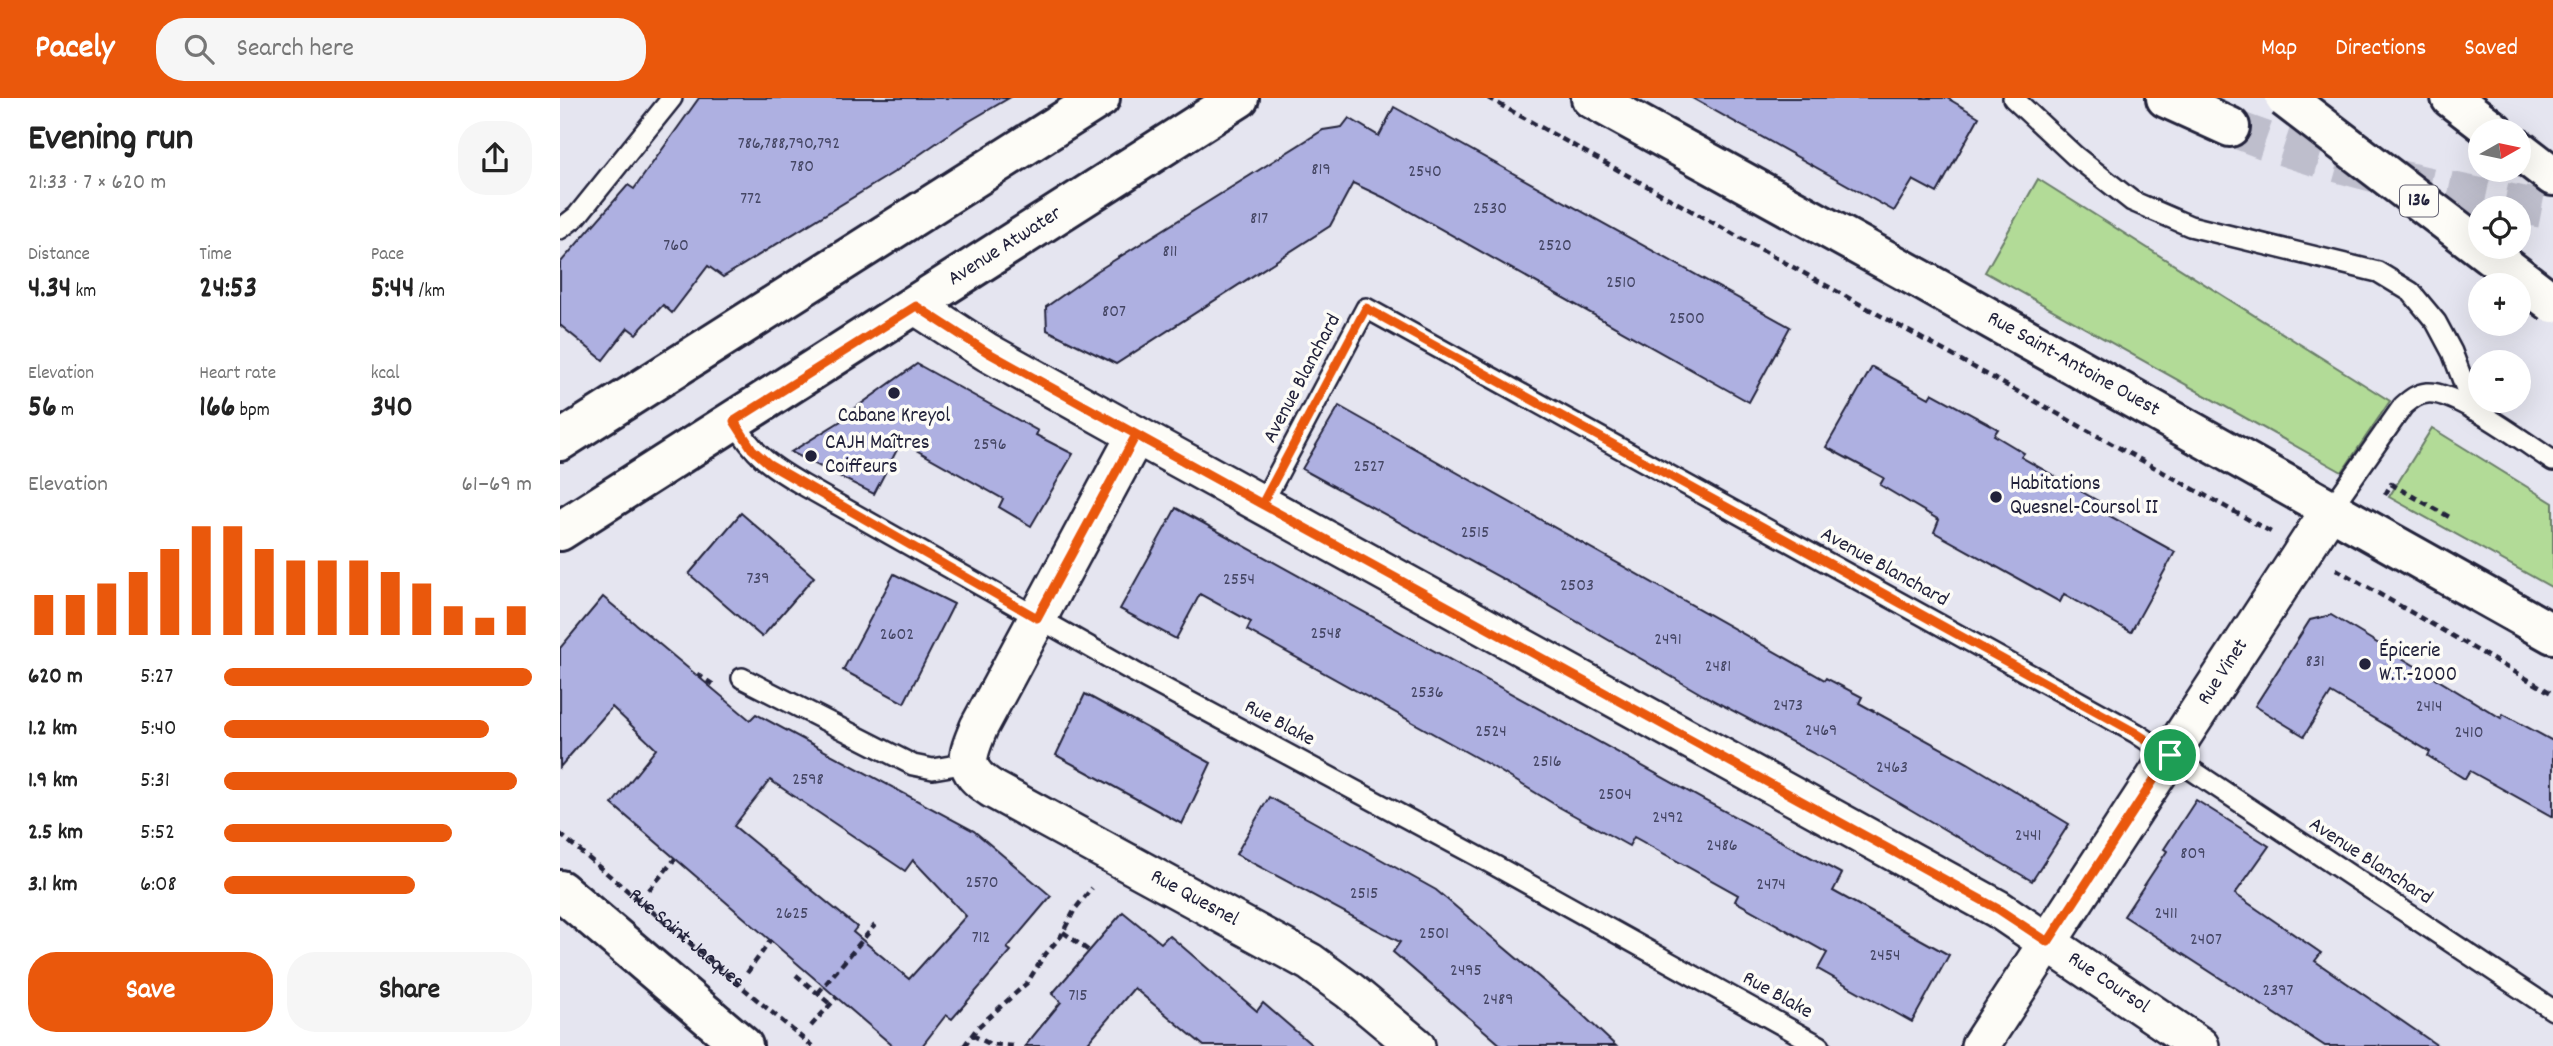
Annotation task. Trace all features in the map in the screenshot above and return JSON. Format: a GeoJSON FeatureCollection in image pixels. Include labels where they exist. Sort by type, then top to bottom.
{"type":"FeatureCollection","features":[{"type":"Feature","properties":{"kind":"main road","name":"Avenue Atwater"},"geometry":{"type":"LineString","coordinates":[[560,531],[1239,98]]}},
{"type":"Feature","properties":{"kind":"main road","name":"Rue Saint-Antoine Ouest"},"geometry":{"type":"LineString","coordinates":[[1591,98],[2553,634]]}},
{"type":"Feature","properties":{"kind":"main road"},"geometry":{"type":"LineString","coordinates":[[2166,98],[2230,127]]}},
{"type":"Feature","properties":{"kind":"main road","name":"136"},"geometry":{"type":"LineString","coordinates":[[2285,98],[2553,303]]}},
{"type":"Feature","properties":{"kind":"main road"},"geometry":{"type":"LineString","coordinates":[[2451,98],[2478,119]]}},
{"type":"Feature","properties":{"kind":"main road"},"geometry":{"type":"LineString","coordinates":[[560,441],[1083,102]]}},
{"type":"Feature","properties":{"kind":"main road"},"geometry":{"type":"LineString","coordinates":[[2531,159],[2553,176]]}},
{"type":"Feature","properties":{"kind":"main road","name":"Rue Saint-Jacques"},"geometry":{"type":"LineString","coordinates":[[560,890],[743,1046]]}},
{"type":"Feature","properties":{"kind":"street","name":"Rue Coursol"},"geometry":{"type":"LineString","coordinates":[[916,306],[987,352],[1998,909],[2200,1046]]}},
{"type":"Feature","properties":{"kind":"street"},"geometry":{"type":"LineString","coordinates":[[968,764],[972,743],[979,727],[1136,435]]}},
{"type":"Feature","properties":{"kind":"street","name":"Rue Vinet"},"geometry":{"type":"LineString","coordinates":[[1980,1046],[2330,510]]}},
{"type":"Feature","properties":{"kind":"street","name":"Rue Quesnel"},"geometry":{"type":"LineString","coordinates":[[968,764],[975,777],[992,789],[1310,962],[1350,991],[1416,1046]]}},
{"type":"Feature","properties":{"kind":"lane"},"geometry":{"type":"LineString","coordinates":[[560,229],[577,216],[673,98]]}},
{"type":"Feature","properties":{"kind":"lane"},"geometry":{"type":"LineString","coordinates":[[2013,98],[2076,156],[2132,201],[2190,226],[2378,272],[2411,292],[2435,322],[2452,352],[2468,394]]}},
{"type":"Feature","properties":{"kind":"lane","name":"Avenue Blanchard"},"geometry":{"type":"LineString","coordinates":[[1262,504],[1366,308],[2129,729],[2553,1010]]}},
{"type":"Feature","properties":{"kind":"lane"},"geometry":{"type":"LineString","coordinates":[[2330,510],[2403,406],[2414,396],[2429,393],[2446,396],[2468,407]]}},
{"type":"Feature","properties":{"kind":"lane"},"geometry":{"type":"LineString","coordinates":[[2479,413],[2553,461]]}},
{"type":"Feature","properties":{"kind":"lane","name":"Rue Blake"},"geometry":{"type":"LineString","coordinates":[[734,421],[752,449],[769,464],[1037,618],[1494,865],[1820,1046]]}},
{"type":"Feature","properties":{"kind":"lane"},"geometry":{"type":"LineString","coordinates":[[742,678],[913,765],[933,769],[968,764]]}},
{"type":"Feature","properties":{"kind":"path"},"geometry":{"type":"LineString","coordinates":[[1488,98],[2270,531]]}},
{"type":"Feature","properties":{"kind":"path"},"geometry":{"type":"LineString","coordinates":[[2379,500],[2391,484],[2453,520]]}},
{"type":"Feature","properties":{"kind":"path"},"geometry":{"type":"LineString","coordinates":[[2337,570],[2553,694]]}},
{"type":"Feature","properties":{"kind":"path"},"geometry":{"type":"LineString","coordinates":[[697,674],[721,689]]}},
{"type":"Feature","properties":{"kind":"path","name":"Rue Saint-Jacques"},"geometry":{"type":"LineString","coordinates":[[560,834],[812,1046]]}},
{"type":"Feature","properties":{"kind":"path"},"geometry":{"type":"LineString","coordinates":[[649,890],[675,859]]}},
{"type":"Feature","properties":{"kind":"path"},"geometry":{"type":"LineString","coordinates":[[964,1046],[972,1035],[1027,983],[1092,887]]}},
{"type":"Feature","properties":{"kind":"path"},"geometry":{"type":"LineString","coordinates":[[818,993],[874,925]]}},
{"type":"Feature","properties":{"kind":"path"},"geometry":{"type":"LineString","coordinates":[[1063,932],[1089,951]]}},
{"type":"Feature","properties":{"kind":"path"},"geometry":{"type":"LineString","coordinates":[[747,972],[771,940]]}},
{"type":"Feature","properties":{"kind":"path"},"geometry":{"type":"LineString","coordinates":[[796,975],[830,1004]]}},
{"type":"Feature","properties":{"kind":"path"},"geometry":{"type":"LineString","coordinates":[[811,1026],[837,997]]}},
{"type":"Feature","properties":{"kind":"path"},"geometry":{"type":"LineString","coordinates":[[972,1035],[990,1044],[1013,1046]]}},
{"type":"Feature","properties":{"kind":"green space"},"geometry":{"type":"Polygon","coordinates":[[[2038,179],[2390,401],[2342,472],[1985,272],[2038,179]]]}},
{"type":"Feature","properties":{"kind":"green space"},"geometry":{"type":"Polygon","coordinates":[[[2432,428],[2553,503],[2553,588],[2389,497],[2432,428]]]}},
{"type":"Feature","properties":{"kind":"building"},"geometry":{"type":"Polygon","coordinates":[[[699,98],[1009,98],[723,277],[708,266],[672,313],[663,305],[636,334],[628,328],[603,360],[560,325],[560,263],[628,185],[634,189],[699,98]]]}},
{"type":"Feature","properties":{"kind":"building"},"geometry":{"type":"Polygon","coordinates":[[[1692,98],[1947,98],[1979,117],[1937,193],[1913,180],[1894,211],[1692,98]]]}},
{"type":"Feature","properties":{"kind":"building"},"geometry":{"type":"Polygon","coordinates":[[[1394,107],[1790,327],[1749,402],[1389,200],[1353,183],[1330,226],[1116,364],[1047,330],[1046,307],[1097,271],[1323,130],[1342,127],[1349,118],[1379,136],[1394,107]]]}},
{"type":"Feature","properties":{"kind":"building"},"geometry":{"type":"Polygon","coordinates":[[[917,364],[1038,431],[1036,435],[1073,454],[1031,526],[999,507],[1003,499],[907,445],[900,444],[874,494],[791,452],[857,411],[854,409],[917,364]]]}},
{"type":"Feature","properties":{"kind":"building","name":"Habitations Quesnel-Coursol II"},"geometry":{"type":"Polygon","coordinates":[[[1872,367],[1929,398],[1932,393],[1998,429],[1994,435],[2024,453],[2021,457],[2112,509],[2108,515],[2175,552],[2131,632],[2064,594],[2060,602],[1934,532],[1939,520],[1880,485],[1884,478],[1826,447],[1872,367]]]}},
{"type":"Feature","properties":{"kind":"building"},"geometry":{"type":"Polygon","coordinates":[[[1339,406],[1825,680],[1826,678],[1862,697],[1859,703],[1968,763],[2069,824],[2032,881],[1828,761],[1703,695],[1514,585],[1302,469],[1339,406]]]}},
{"type":"Feature","properties":{"kind":"building"},"geometry":{"type":"Polygon","coordinates":[[[1176,508],[1842,874],[1833,891],[1949,955],[1912,1022],[1818,969],[1827,953],[1735,901],[1738,895],[1634,837],[1629,846],[1559,807],[1493,767],[1247,630],[1251,622],[1200,594],[1176,639],[1120,609],[1176,508]]]}},
{"type":"Feature","properties":{"kind":"building"},"geometry":{"type":"Polygon","coordinates":[[[741,513],[814,577],[762,637],[689,574],[741,513]]]}},
{"type":"Feature","properties":{"kind":"building"},"geometry":{"type":"Polygon","coordinates":[[[894,574],[954,604],[904,703],[843,670],[894,574]]]}},
{"type":"Feature","properties":{"kind":"building"},"geometry":{"type":"Polygon","coordinates":[[[603,597],[750,720],[756,714],[974,831],[1051,896],[1007,948],[1011,951],[952,1019],[946,1015],[922,1046],[893,1046],[612,804],[656,749],[612,707],[560,767],[560,648],[603,597]],[[770,780],[734,826],[857,927],[853,932],[909,979],[966,916],[913,860],[905,871],[770,780]]]}},
{"type":"Feature","properties":{"kind":"building"},"geometry":{"type":"Polygon","coordinates":[[[2331,615],[2501,718],[2503,714],[2553,741],[2553,817],[2470,771],[2465,779],[2428,756],[2430,752],[2331,693],[2304,736],[2255,706],[2310,620],[2331,615]]]}},
{"type":"Feature","properties":{"kind":"building"},"geometry":{"type":"Polygon","coordinates":[[[1085,694],[1211,763],[1182,824],[1056,755],[1085,694]]]}},
{"type":"Feature","properties":{"kind":"building"},"geometry":{"type":"Polygon","coordinates":[[[1269,797],[1436,890],[1572,1005],[1616,1046],[1502,1046],[1393,952],[1400,942],[1236,854],[1269,797]]]}},
{"type":"Feature","properties":{"kind":"building"},"geometry":{"type":"Polygon","coordinates":[[[2196,800],[2269,846],[2235,894],[2321,953],[2315,961],[2438,1046],[2325,1046],[2124,916],[2167,851],[2164,849],[2196,800]]]}},
{"type":"Feature","properties":{"kind":"building"},"geometry":{"type":"Polygon","coordinates":[[[1123,912],[1161,943],[1169,935],[1257,1011],[1263,1003],[1313,1046],[1204,1046],[1134,988],[1085,1046],[1025,1046],[1061,1002],[1052,994],[1123,912]]]}},
{"type":"Feature","properties":{"kind":"tunnel"},"geometry":{"type":"LineString","coordinates":[[2230,127],[2269,142],[2349,166],[2553,211]]}},
{"type":"Feature","properties":{"kind":"place","name":"Cabane Kreyol"},"geometry":{"type":"Point","coordinates":[894,393]}},
{"type":"Feature","properties":{"kind":"place","name":"CAJH Maîtres Coiffeurs"},"geometry":{"type":"Point","coordinates":[811,456]}},
{"type":"Feature","properties":{"kind":"place","name":"Habitations Quesnel-Coursol II"},"geometry":{"type":"Point","coordinates":[1996,497]}},
{"type":"Feature","properties":{"kind":"place","name":"Épicerie W.T.-2000"},"geometry":{"type":"Point","coordinates":[2365,664]}},
{"type":"Feature","properties":{"kind":"route"},"geometry":{"type":"LineString","coordinates":[[2170,755],[2048,942],[1998,909],[1262,504],[1206,472],[1136,435],[1037,618],[769,464],[752,449],[734,421],[916,306],[987,352],[1206,472],[1262,504],[1366,308],[2136,733],[2170,755]]}}]}
